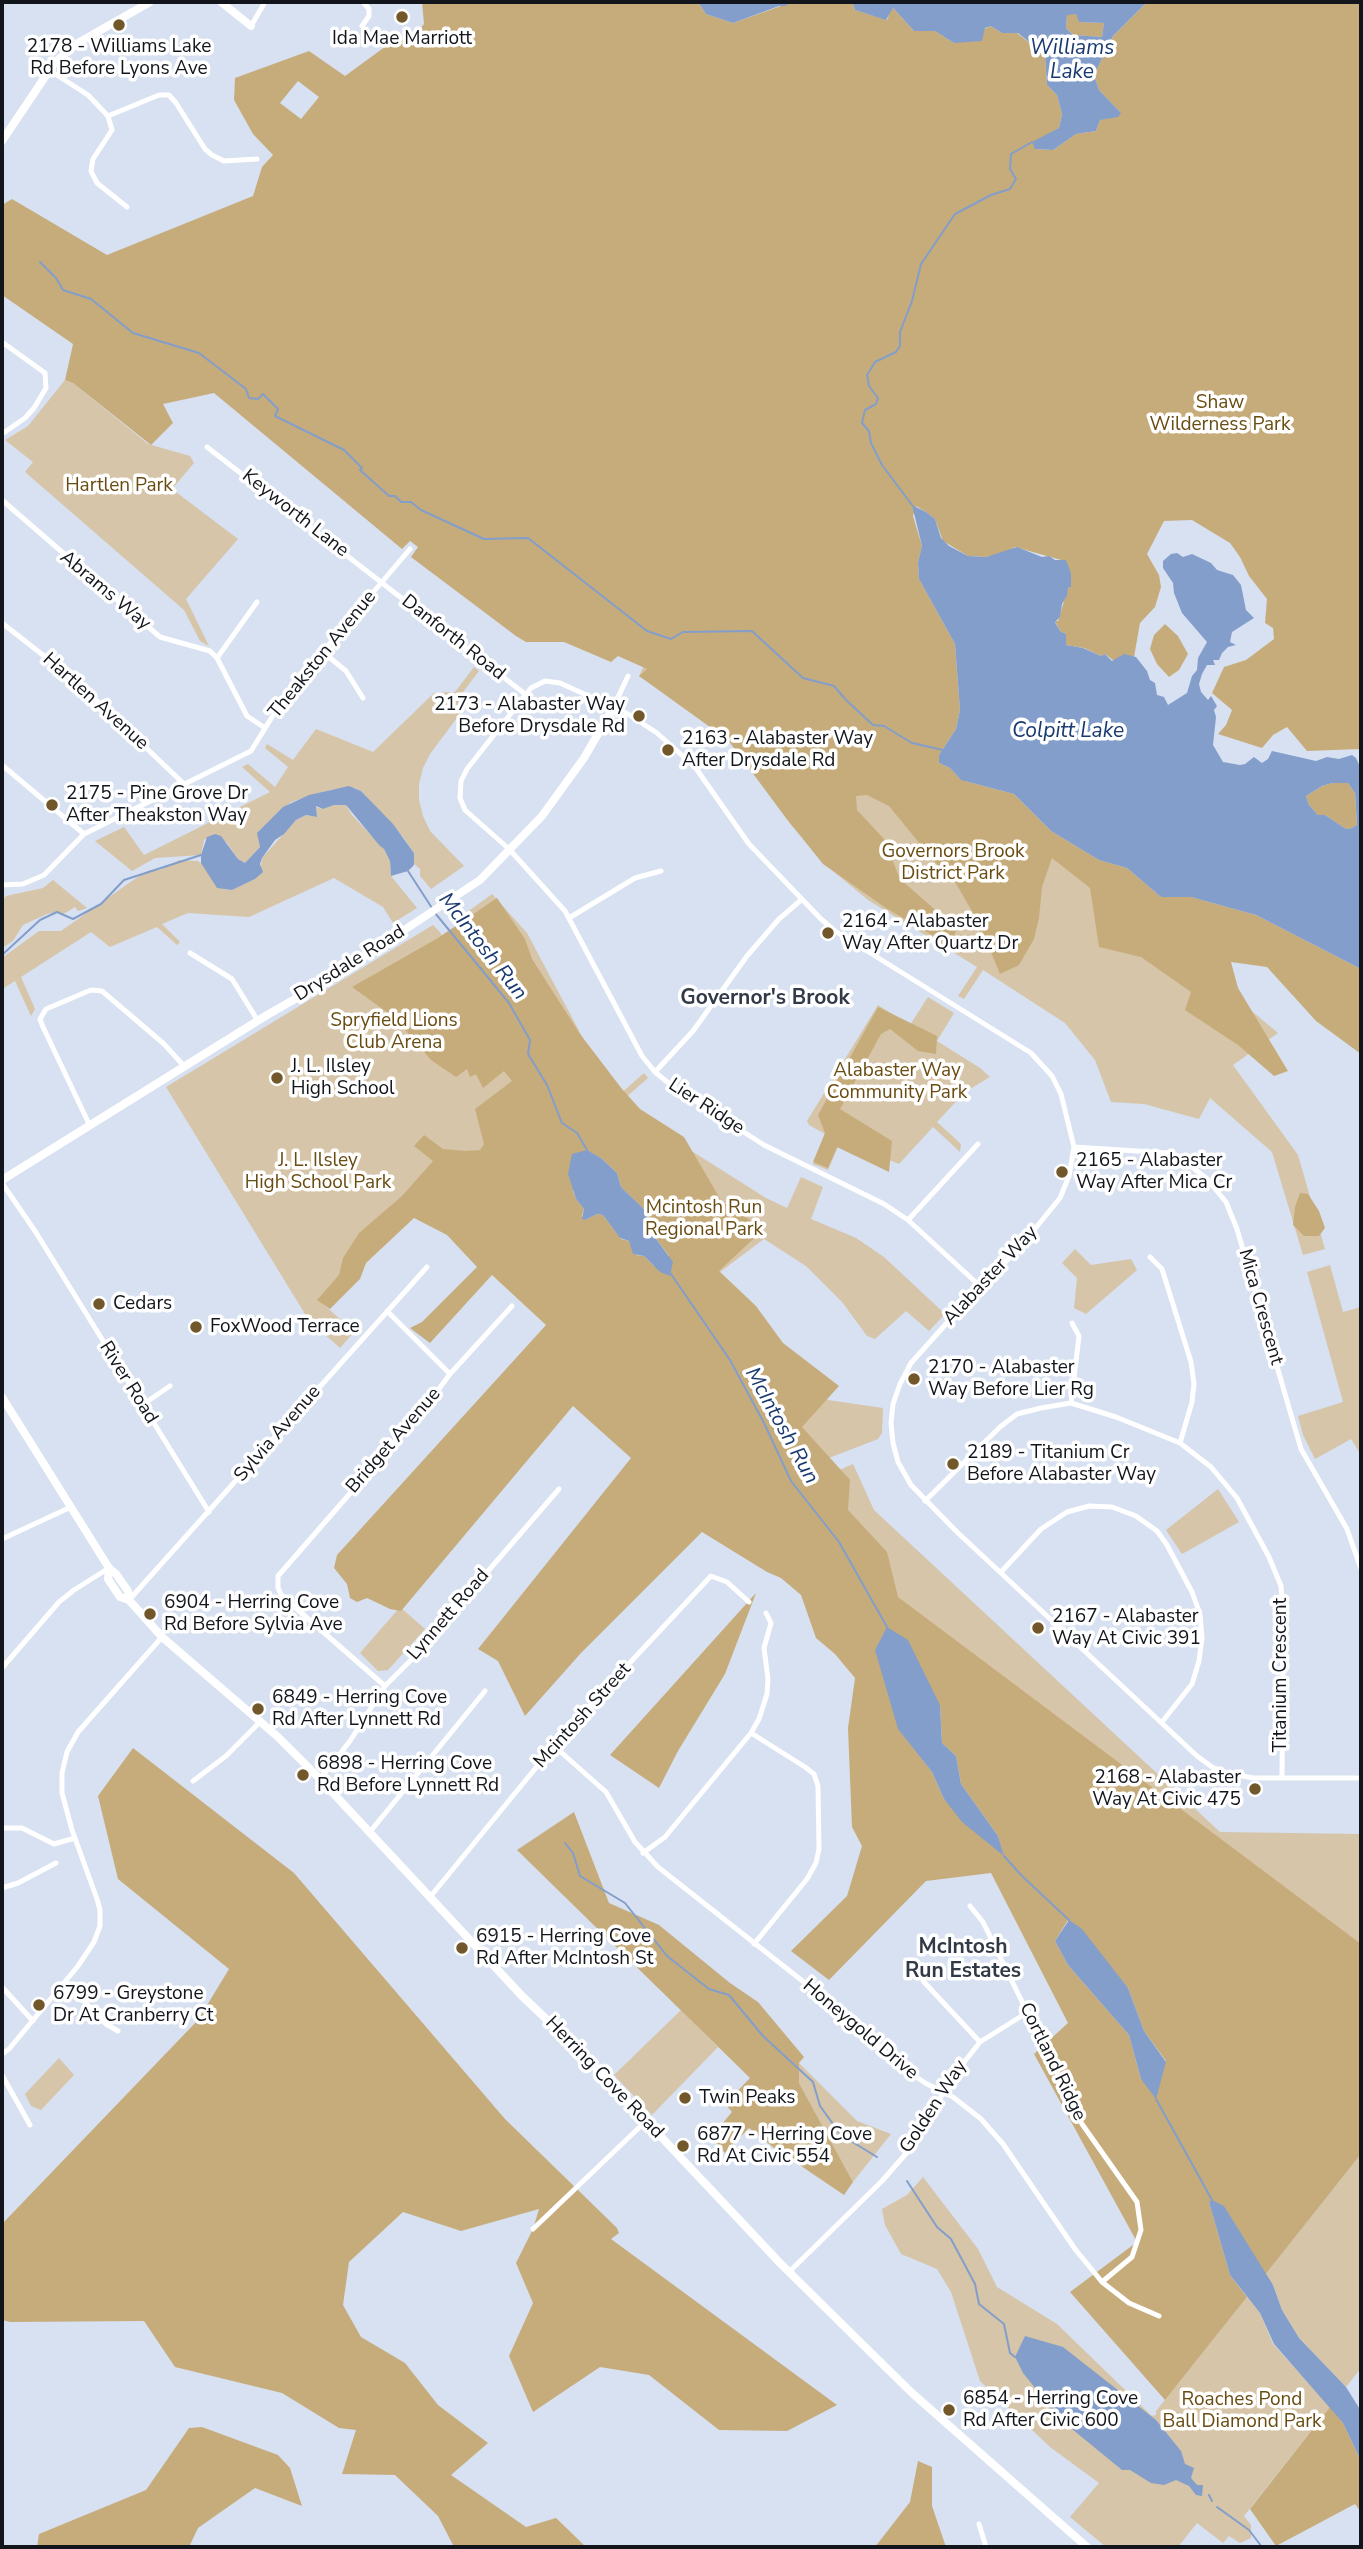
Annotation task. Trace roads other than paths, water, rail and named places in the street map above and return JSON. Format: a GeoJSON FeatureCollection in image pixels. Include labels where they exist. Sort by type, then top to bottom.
{"type":"FeatureCollection","features":[{"type":"Feature","properties":{"kind":"main road"},"geometry":{"type":"LineString","coordinates":[[2,141],[49,70],[78,43],[150,2]]}},
{"type":"Feature","properties":{"kind":"main road"},"geometry":{"type":"LineString","coordinates":[[221,2],[251,26]]}},
{"type":"Feature","properties":{"kind":"main road","name":"Drysdale Road"},"geometry":{"type":"LineString","coordinates":[[2,1181],[184,1066],[330,979],[480,880],[542,816],[584,758],[613,708]]}},
{"type":"Feature","properties":{"kind":"main road","name":"Herring Cove Road"},"geometry":{"type":"LineString","coordinates":[[2,1397],[109,1568],[108,1579],[120,1597],[129,1600],[162,1637],[260,1722],[320,1779],[526,1999],[584,2055],[789,2272],[912,2393],[1087,2547]]}},
{"type":"Feature","properties":{"kind":"street"},"geometry":{"type":"LineString","coordinates":[[251,26],[265,2]]}},
{"type":"Feature","properties":{"kind":"street"},"geometry":{"type":"LineString","coordinates":[[362,26],[369,17],[369,9],[363,2]]}},
{"type":"Feature","properties":{"kind":"street"},"geometry":{"type":"LineString","coordinates":[[49,70],[88,95],[108,116],[112,130],[93,159],[91,171],[97,183],[127,207]]}},
{"type":"Feature","properties":{"kind":"street"},"geometry":{"type":"LineString","coordinates":[[108,116],[159,95],[169,95],[209,153],[224,161],[257,159]]}},
{"type":"Feature","properties":{"kind":"street"},"geometry":{"type":"LineString","coordinates":[[2,342],[45,373],[46,388],[25,418],[2,434]]}},
{"type":"Feature","properties":{"kind":"street","name":"Keyworth Lane"},"geometry":{"type":"LineString","coordinates":[[207,447],[382,582]]}},
{"type":"Feature","properties":{"kind":"street","name":"Abrams Way"},"geometry":{"type":"LineString","coordinates":[[2,500],[160,637],[206,649],[217,658]]}},
{"type":"Feature","properties":{"kind":"street","name":"Theakston Avenue"},"geometry":{"type":"LineString","coordinates":[[2,885],[13,886],[44,875],[84,834],[251,751],[285,696],[410,548]]}},
{"type":"Feature","properties":{"kind":"street","name":"Danforth Road"},"geometry":{"type":"LineString","coordinates":[[382,582],[525,694]]}},
{"type":"Feature","properties":{"kind":"street"},"geometry":{"type":"LineString","coordinates":[[257,603],[217,658],[247,716],[265,728]]}},
{"type":"Feature","properties":{"kind":"street","name":"Hartlen Avenue"},"geometry":{"type":"LineString","coordinates":[[2,623],[76,681],[184,785]]}},
{"type":"Feature","properties":{"kind":"street"},"geometry":{"type":"LineString","coordinates":[[324,653],[346,671],[363,698]]}},
{"type":"Feature","properties":{"kind":"street","name":"Drysdale Road"},"geometry":{"type":"LineString","coordinates":[[613,708],[628,676]]}},
{"type":"Feature","properties":{"kind":"street","name":"Alabaster Way"},"geometry":{"type":"LineString","coordinates":[[525,694],[540,683],[555,681],[613,708],[657,733],[695,766],[749,844],[801,900],[835,931],[1031,1053],[1052,1076],[1060,1094],[1074,1147],[1069,1176],[1060,1198],[1021,1246],[911,1363],[893,1404],[891,1423],[898,1462],[925,1502],[1212,1766],[1227,1773],[1252,1778],[1361,1778]]}},
{"type":"Feature","properties":{"kind":"street","name":"Lier Ridge"},"geometry":{"type":"LineString","coordinates":[[525,694],[467,769],[460,787],[460,798],[465,810],[509,849],[569,918],[636,1047],[655,1072],[672,1086],[764,1145],[884,1204],[908,1220],[981,1287]]}},
{"type":"Feature","properties":{"kind":"street"},"geometry":{"type":"LineString","coordinates":[[2,765],[84,834]]}},
{"type":"Feature","properties":{"kind":"street"},"geometry":{"type":"LineString","coordinates":[[569,918],[635,878],[662,871]]}},
{"type":"Feature","properties":{"kind":"street"},"geometry":{"type":"LineString","coordinates":[[655,1072],[694,1031],[762,938],[801,900]]}},
{"type":"Feature","properties":{"kind":"street"},"geometry":{"type":"LineString","coordinates":[[190,953],[232,979],[258,1021]]}},
{"type":"Feature","properties":{"kind":"street"},"geometry":{"type":"LineString","coordinates":[[90,1126],[43,1027],[41,1014],[46,1009],[91,990],[101,990],[164,1044],[184,1066]]}},
{"type":"Feature","properties":{"kind":"street"},"geometry":{"type":"LineString","coordinates":[[908,1220],[978,1144]]}},
{"type":"Feature","properties":{"kind":"street","name":"Mica Crescent"},"geometry":{"type":"LineString","coordinates":[[1074,1147],[1168,1153],[1186,1162],[1208,1179],[1226,1202],[1237,1229],[1301,1449],[1347,1530],[1361,1569]]}},
{"type":"Feature","properties":{"kind":"street","name":"River Road"},"geometry":{"type":"LineString","coordinates":[[2,1181],[209,1512]]}},
{"type":"Feature","properties":{"kind":"street"},"geometry":{"type":"LineString","coordinates":[[1150,1257],[1162,1269],[1191,1362],[1194,1384],[1192,1402],[1180,1443]]}},
{"type":"Feature","properties":{"kind":"street","name":"Sylvia Avenue"},"geometry":{"type":"LineString","coordinates":[[129,1600],[427,1267]]}},
{"type":"Feature","properties":{"kind":"street","name":"Bridget Avenue"},"geometry":{"type":"LineString","coordinates":[[385,1686],[282,1596],[278,1588],[278,1578],[282,1569],[512,1306]]}},
{"type":"Feature","properties":{"kind":"street"},"geometry":{"type":"LineString","coordinates":[[387,1311],[450,1374]]}},
{"type":"Feature","properties":{"kind":"street"},"geometry":{"type":"LineString","coordinates":[[1071,1403],[1079,1336],[1072,1323]]}},
{"type":"Feature","properties":{"kind":"street"},"geometry":{"type":"LineString","coordinates":[[142,1405],[170,1386]]}},
{"type":"Feature","properties":{"kind":"street","name":"Titanium Crescent"},"geometry":{"type":"LineString","coordinates":[[925,1502],[1000,1427],[1017,1414],[1071,1403],[1116,1417],[1180,1443],[1211,1467],[1237,1498],[1269,1557],[1281,1586],[1282,1778]]}},
{"type":"Feature","properties":{"kind":"street","name":"Lynnett Road"},"geometry":{"type":"LineString","coordinates":[[320,1779],[350,1741],[385,1686],[412,1659],[559,1489]]}},
{"type":"Feature","properties":{"kind":"street"},"geometry":{"type":"LineString","coordinates":[[1001,1572],[1041,1529],[1067,1512],[1089,1506],[1112,1507],[1136,1516],[1157,1531],[1192,1592],[1200,1614],[1202,1637],[1192,1684],[1162,1722]]}},
{"type":"Feature","properties":{"kind":"street"},"geometry":{"type":"LineString","coordinates":[[2,1539],[71,1507]]}},
{"type":"Feature","properties":{"kind":"street"},"geometry":{"type":"LineString","coordinates":[[2,1668],[59,1602],[109,1568]]}},
{"type":"Feature","properties":{"kind":"street","name":"Mcintosh Street"},"geometry":{"type":"LineString","coordinates":[[430,1897],[554,1746],[711,1576],[727,1582],[750,1602]]}},
{"type":"Feature","properties":{"kind":"street"},"geometry":{"type":"LineString","coordinates":[[643,1853],[665,1837],[751,1733],[759,1719],[767,1694],[764,1648],[771,1626],[765,1613]]}},
{"type":"Feature","properties":{"kind":"street"},"geometry":{"type":"LineString","coordinates":[[2,2054],[33,2021],[91,1949],[100,1923],[97,1899],[75,1838],[62,1789],[62,1773],[67,1752],[78,1732],[162,1637]]}},
{"type":"Feature","properties":{"kind":"street"},"geometry":{"type":"LineString","coordinates":[[369,1833],[485,1691]]}},
{"type":"Feature","properties":{"kind":"street"},"geometry":{"type":"LineString","coordinates":[[193,1781],[226,1756],[260,1722]]}},
{"type":"Feature","properties":{"kind":"street"},"geometry":{"type":"LineString","coordinates":[[751,1733],[814,1774],[818,1786],[819,1849],[813,1870],[754,1944]]}},
{"type":"Feature","properties":{"kind":"street","name":"Honeygold Drive"},"geometry":{"type":"LineString","coordinates":[[554,1746],[606,1792],[643,1853],[683,1888],[824,1998],[902,2068],[953,2097],[981,2119],[1003,2144],[1075,2249],[1102,2282],[1129,2304],[1160,2316]]}},
{"type":"Feature","properties":{"kind":"street"},"geometry":{"type":"LineString","coordinates":[[2,1828],[22,1828],[54,1844],[75,1838]]}},
{"type":"Feature","properties":{"kind":"street"},"geometry":{"type":"LineString","coordinates":[[2,1888],[18,1883],[56,1863]]}},
{"type":"Feature","properties":{"kind":"street","name":"Cortland Ridge"},"geometry":{"type":"LineString","coordinates":[[970,1906],[983,1922],[1082,2124],[1137,2202],[1141,2230],[1132,2257],[1102,2282]]}},
{"type":"Feature","properties":{"kind":"street"},"geometry":{"type":"LineString","coordinates":[[914,1963],[924,1982],[980,2042]]}},
{"type":"Feature","properties":{"kind":"street"},"geometry":{"type":"LineString","coordinates":[[62,1986],[77,1995],[106,2024],[118,2031]]}},
{"type":"Feature","properties":{"kind":"street"},"geometry":{"type":"LineString","coordinates":[[2,1987],[33,2021]]}},
{"type":"Feature","properties":{"kind":"street","name":"Golden Way"},"geometry":{"type":"LineString","coordinates":[[789,2272],[897,2165],[920,2135],[961,2065],[980,2042],[1028,2012]]}},
{"type":"Feature","properties":{"kind":"street"},"geometry":{"type":"LineString","coordinates":[[2,2075],[30,2125]]}},
{"type":"Feature","properties":{"kind":"street"},"geometry":{"type":"LineString","coordinates":[[533,2229],[646,2121]]}},
{"type":"Feature","properties":{"kind":"street"},"geometry":{"type":"LineString","coordinates":[[979,2524],[986,2547]]}},
{"type":"Feature","properties":{"kind":"water"},"geometry":{"type":"Polygon","coordinates":[[[698,2],[792,2],[733,23],[706,14],[698,2]]]}},
{"type":"Feature","properties":{"kind":"water","name":"Williams Lake"},"geometry":{"type":"Polygon","coordinates":[[[852,2],[1147,2],[1113,36],[1094,75],[1099,90],[1121,113],[1118,117],[1100,120],[1096,131],[1076,134],[1053,150],[1035,149],[1032,142],[1059,128],[1062,114],[1057,95],[1047,85],[1045,55],[1018,33],[1002,33],[991,26],[985,28],[982,41],[954,43],[935,31],[914,31],[893,8],[886,20],[855,10],[852,2]],[[1076,14],[1067,15],[1066,28],[1073,35],[1102,37],[1104,23],[1079,22],[1076,14]]]}},
{"type":"Feature","properties":{"kind":"water","name":"Colpitt Lake"},"geometry":{"type":"Polygon","coordinates":[[[912,505],[935,519],[941,538],[949,546],[968,556],[986,557],[1017,547],[1042,557],[1066,560],[1071,573],[1071,587],[1068,588],[1062,604],[1060,617],[1055,622],[1060,631],[1066,634],[1066,645],[1083,648],[1101,656],[1105,654],[1112,661],[1124,654],[1136,657],[1147,671],[1150,680],[1155,683],[1157,695],[1164,697],[1168,705],[1187,693],[1192,676],[1197,670],[1198,658],[1207,642],[1182,613],[1173,583],[1163,568],[1163,561],[1171,554],[1177,553],[1183,557],[1192,554],[1211,563],[1217,570],[1233,575],[1241,585],[1246,610],[1254,618],[1232,632],[1230,642],[1236,645],[1228,647],[1219,660],[1213,660],[1215,665],[1207,665],[1202,674],[1199,684],[1201,692],[1208,700],[1211,696],[1217,706],[1214,710],[1216,717],[1213,745],[1223,762],[1240,765],[1254,757],[1262,763],[1272,751],[1316,761],[1327,757],[1339,759],[1352,755],[1356,758],[1361,769],[1361,969],[1256,915],[1191,897],[1161,897],[1127,868],[1099,860],[1051,831],[1014,794],[961,780],[950,768],[939,763],[939,755],[956,729],[960,710],[955,644],[919,579],[918,562],[922,546],[912,505]],[[1348,783],[1322,786],[1306,796],[1309,805],[1318,815],[1325,815],[1346,829],[1357,825],[1355,793],[1348,783]]]}},
{"type":"Feature","properties":{"kind":"water"},"geometry":{"type":"Polygon","coordinates":[[[349,786],[361,791],[393,824],[414,853],[414,865],[408,871],[391,876],[390,861],[384,849],[346,805],[323,809],[316,806],[317,817],[306,815],[296,820],[275,840],[262,858],[260,864],[263,872],[232,890],[217,888],[201,863],[207,837],[215,834],[221,836],[238,859],[245,863],[260,847],[257,833],[283,807],[309,795],[349,786]]]}},
{"type":"Feature","properties":{"kind":"water"},"geometry":{"type":"Polygon","coordinates":[[[587,1150],[601,1158],[617,1173],[621,1187],[644,1209],[654,1236],[673,1262],[670,1276],[660,1272],[644,1256],[633,1254],[629,1241],[620,1238],[603,1215],[597,1214],[582,1219],[584,1209],[576,1199],[568,1174],[572,1154],[587,1150]]]}},
{"type":"Feature","properties":{"kind":"water"},"geometry":{"type":"Polygon","coordinates":[[[887,1627],[908,1640],[940,1705],[942,1743],[956,1756],[961,1784],[998,1836],[1004,1856],[962,1822],[944,1799],[932,1772],[898,1729],[875,1650],[887,1627]]]}},
{"type":"Feature","properties":{"kind":"water"},"geometry":{"type":"Polygon","coordinates":[[[1069,1920],[1082,1929],[1128,1988],[1144,2031],[1166,2062],[1156,2099],[1141,2079],[1129,2035],[1068,1965],[1055,1941],[1069,1920]]]}},
{"type":"Feature","properties":{"kind":"water"},"geometry":{"type":"Polygon","coordinates":[[[1212,2200],[1224,2206],[1273,2285],[1282,2310],[1299,2338],[1346,2387],[1361,2411],[1361,2461],[1343,2423],[1274,2344],[1260,2313],[1230,2275],[1209,2202],[1212,2200]]]}},
{"type":"Feature","properties":{"kind":"water"},"geometry":{"type":"Polygon","coordinates":[[[1025,2336],[1063,2347],[1156,2420],[1181,2451],[1185,2464],[1194,2468],[1191,2478],[1197,2485],[1203,2485],[1202,2496],[1196,2495],[1189,2486],[1176,2480],[1164,2485],[1151,2483],[1130,2470],[1122,2470],[1061,2420],[1023,2373],[1015,2357],[1025,2336]]]}},
{"type":"Feature","properties":{"kind":"waterway"},"geometry":{"type":"LineString","coordinates":[[912,505],[882,465],[871,443],[869,431],[862,423],[865,410],[876,404],[878,398],[869,386],[867,375],[875,362],[896,352],[900,346],[900,332],[912,301],[921,264],[955,214],[991,195],[1010,189],[1016,179],[1010,169],[1011,154],[1032,142]]}},
{"type":"Feature","properties":{"kind":"waterway"},"geometry":{"type":"LineString","coordinates":[[40,262],[56,278],[63,290],[91,299],[133,333],[199,353],[246,389],[249,398],[258,399],[263,394],[278,409],[275,416],[344,450],[362,468],[360,470],[389,496],[395,496],[401,502],[411,502],[421,510],[484,539],[528,538],[647,631],[671,639],[683,632],[752,631],[803,678],[834,686],[873,725],[884,726],[912,743],[943,750]]}},
{"type":"Feature","properties":{"kind":"waterway","name":"McIntosh Run"},"geometry":{"type":"LineString","coordinates":[[2,955],[40,920],[57,912],[73,919],[101,904],[124,880],[201,855]]}},
{"type":"Feature","properties":{"kind":"waterway","name":"McIntosh Run"},"geometry":{"type":"LineString","coordinates":[[408,871],[432,908]]}},
{"type":"Feature","properties":{"kind":"waterway","name":"McIntosh Run"},"geometry":{"type":"LineString","coordinates":[[435,913],[509,1003],[530,1040],[528,1054],[547,1085],[562,1123],[577,1133],[587,1150]]}},
{"type":"Feature","properties":{"kind":"waterway","name":"McIntosh Run"},"geometry":{"type":"LineString","coordinates":[[671,1274],[730,1360],[791,1481],[839,1542],[887,1627]]}},
{"type":"Feature","properties":{"kind":"waterway"},"geometry":{"type":"LineString","coordinates":[[565,1843],[573,1853],[580,1876],[625,1903],[667,1956],[709,1989],[729,1995],[763,2036],[813,2082],[820,2106],[841,2135],[877,2157]]}},
{"type":"Feature","properties":{"kind":"waterway","name":"McIntosh Run"},"geometry":{"type":"LineString","coordinates":[[1004,1856],[1069,1920]]}},
{"type":"Feature","properties":{"kind":"waterway","name":"McIntosh Run"},"geometry":{"type":"LineString","coordinates":[[1156,2099],[1212,2200]]}},
{"type":"Feature","properties":{"kind":"waterway"},"geometry":{"type":"LineString","coordinates":[[907,2181],[937,2227],[951,2239],[975,2284],[979,2304],[1004,2324],[1010,2353],[1015,2357]]}},
{"type":"Feature","properties":{"kind":"waterway"},"geometry":{"type":"LineString","coordinates":[[1209,2495],[1212,2501]]}},
{"type":"Feature","properties":{"kind":"waterway"},"geometry":{"type":"LineString","coordinates":[[1217,2507],[1249,2530],[1262,2547]]}},
{"type":"Feature","properties":{"kind":"place","name":"Ida Mae Marriott"},"geometry":{"type":"Point","coordinates":[402,17]}},
{"type":"Feature","properties":{"kind":"place","name":"2178 - Williams Lake Rd Before Lyons Ave"},"geometry":{"type":"Point","coordinates":[119,25]}},
{"type":"Feature","properties":{"kind":"place","name":"2173 - Alabaster Way Before Drysdale Rd"},"geometry":{"type":"Point","coordinates":[639,716]}},
{"type":"Feature","properties":{"kind":"place","name":"2163 - Alabaster Way After Drysdale Rd"},"geometry":{"type":"Point","coordinates":[668,750]}},
{"type":"Feature","properties":{"kind":"place","name":"2175 - Pine Grove Dr After Theakston Way"},"geometry":{"type":"Point","coordinates":[52,805]}},
{"type":"Feature","properties":{"kind":"place","name":"2164 - Alabaster Way After Quartz Dr"},"geometry":{"type":"Point","coordinates":[828,933]}},
{"type":"Feature","properties":{"kind":"place","name":"J. L. Ilsley High School"},"geometry":{"type":"Point","coordinates":[277,1078]}},
{"type":"Feature","properties":{"kind":"place","name":"2165 - Alabaster Way After Mica Cr"},"geometry":{"type":"Point","coordinates":[1062,1172]}},
{"type":"Feature","properties":{"kind":"place","name":"Cedars"},"geometry":{"type":"Point","coordinates":[99,1304]}},
{"type":"Feature","properties":{"kind":"place","name":"FoxWood Terrace"},"geometry":{"type":"Point","coordinates":[196,1327]}},
{"type":"Feature","properties":{"kind":"place","name":"2170 - Alabaster Way Before Lier Rg"},"geometry":{"type":"Point","coordinates":[914,1379]}},
{"type":"Feature","properties":{"kind":"place","name":"2189 - Titanium Cr Before Alabaster Way"},"geometry":{"type":"Point","coordinates":[953,1464]}},
{"type":"Feature","properties":{"kind":"place","name":"6904 - Herring Cove Rd Before Sylvia Ave"},"geometry":{"type":"Point","coordinates":[150,1614]}},
{"type":"Feature","properties":{"kind":"place","name":"2167 - Alabaster Way At Civic 391"},"geometry":{"type":"Point","coordinates":[1038,1628]}},
{"type":"Feature","properties":{"kind":"place","name":"6849 - Herring Cove Rd After Lynnett Rd"},"geometry":{"type":"Point","coordinates":[258,1709]}},
{"type":"Feature","properties":{"kind":"place","name":"6898 - Herring Cove Rd Before Lynnett Rd"},"geometry":{"type":"Point","coordinates":[303,1775]}},
{"type":"Feature","properties":{"kind":"place","name":"2168 - Alabaster Way At Civic 475"},"geometry":{"type":"Point","coordinates":[1255,1789]}},
{"type":"Feature","properties":{"kind":"place","name":"6915 - Herring Cove Rd After McIntosh St"},"geometry":{"type":"Point","coordinates":[462,1948]}},
{"type":"Feature","properties":{"kind":"place","name":"6799 - Greystone Dr At Cranberry Ct"},"geometry":{"type":"Point","coordinates":[39,2005]}},
{"type":"Feature","properties":{"kind":"place","name":"Twin Peaks"},"geometry":{"type":"Point","coordinates":[685,2098]}},
{"type":"Feature","properties":{"kind":"place","name":"6877 - Herring Cove Rd At Civic 554"},"geometry":{"type":"Point","coordinates":[683,2146]}},
{"type":"Feature","properties":{"kind":"place","name":"6854 - Herring Cove Rd After Civic 600"},"geometry":{"type":"Point","coordinates":[949,2410]}},
{"type":"Feature","properties":{"kind":"district","name":"Governor's Brook"},"geometry":{"type":"Point","coordinates":[765,999]}},
{"type":"Feature","properties":{"kind":"district","name":"McIntosh Run Estates"},"geometry":{"type":"Point","coordinates":[963,1960]}},
{"type":"Feature","properties":{"kind":"park label","name":"Shaw Wilderness Park"},"geometry":{"type":"Point","coordinates":[1220,414]}},
{"type":"Feature","properties":{"kind":"park label","name":"Hartlen Park"},"geometry":{"type":"Point","coordinates":[119,486]}},
{"type":"Feature","properties":{"kind":"park label","name":"Governors Brook District Park"},"geometry":{"type":"Point","coordinates":[953,863]}},
{"type":"Feature","properties":{"kind":"park label","name":"Spryfield Lions Club Arena"},"geometry":{"type":"Point","coordinates":[394,1032]}},
{"type":"Feature","properties":{"kind":"park label","name":"Alabaster Way Community Park"},"geometry":{"type":"Point","coordinates":[897,1082]}},
{"type":"Feature","properties":{"kind":"park label","name":"J. L. Ilsley High School Park"},"geometry":{"type":"Point","coordinates":[318,1172]}},
{"type":"Feature","properties":{"kind":"park label","name":"Mcintosh Run Regional Park"},"geometry":{"type":"Point","coordinates":[704,1219]}},
{"type":"Feature","properties":{"kind":"park label","name":"Roaches Pond Ball Diamond Park"},"geometry":{"type":"Point","coordinates":[1242,2411]}}]}
